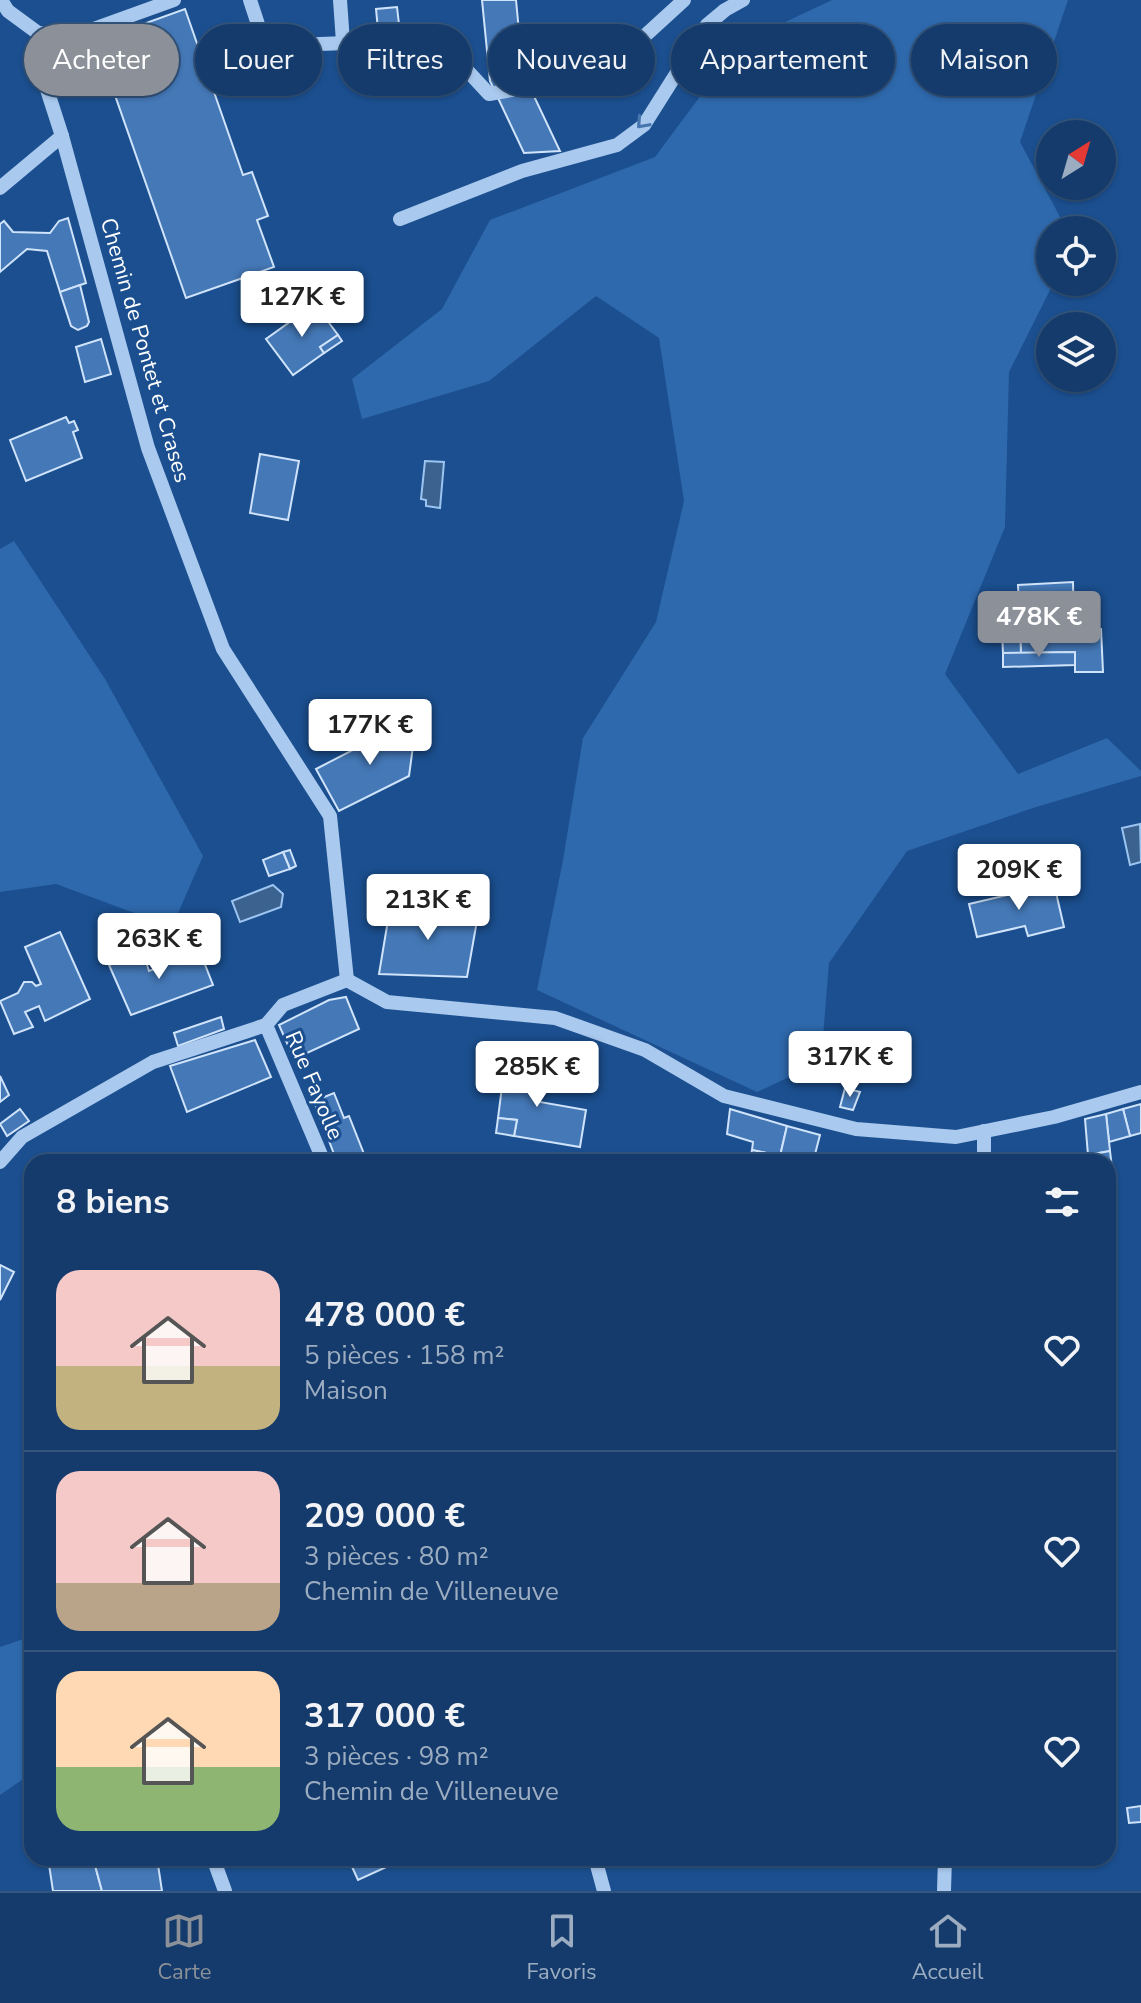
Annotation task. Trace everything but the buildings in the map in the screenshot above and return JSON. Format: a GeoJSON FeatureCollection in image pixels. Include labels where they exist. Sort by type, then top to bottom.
{"type":"FeatureCollection","features":[{"type":"Feature","properties":{"kind":"street"},"geometry":{"type":"LineString","coordinates":[[1,0],[8,11],[26,24]]}},
{"type":"Feature","properties":{"kind":"street"},"geometry":{"type":"LineString","coordinates":[[107,24],[174,0]]}},
{"type":"Feature","properties":{"kind":"street"},"geometry":{"type":"LineString","coordinates":[[250,0],[258,24]]}},
{"type":"Feature","properties":{"kind":"street"},"geometry":{"type":"LineString","coordinates":[[340,0],[342,24]]}},
{"type":"Feature","properties":{"kind":"street"},"geometry":{"type":"LineString","coordinates":[[472,76],[489,94],[603,74],[684,0]]}},
{"type":"Feature","properties":{"kind":"street"},"geometry":{"type":"LineString","coordinates":[[400,219],[522,171],[617,145],[644,125],[707,25],[743,0]]}},
{"type":"Feature","properties":{"kind":"street","name":"Chemin de Pontet et Crases"},"geometry":{"type":"LineString","coordinates":[[49,96],[148,448],[223,649],[330,816],[347,980]]}},
{"type":"Feature","properties":{"kind":"street"},"geometry":{"type":"LineString","coordinates":[[0,188],[62,136]]}},
{"type":"Feature","properties":{"kind":"street"},"geometry":{"type":"LineString","coordinates":[[0,1162],[22,1137],[153,1062],[266,1025],[283,1005],[347,980],[387,1002],[555,1018],[645,1050],[724,1096],[856,1129],[956,1137],[1054,1117],[1141,1092]]}},
{"type":"Feature","properties":{"kind":"street","name":"Rue Fayolle"},"geometry":{"type":"LineString","coordinates":[[266,1025],[321,1154]]}},
{"type":"Feature","properties":{"kind":"street"},"geometry":{"type":"LineString","coordinates":[[984,1131],[984,1154]]}},
{"type":"Feature","properties":{"kind":"street"},"geometry":{"type":"LineString","coordinates":[[216,1866],[225,1891]]}},
{"type":"Feature","properties":{"kind":"street"},"geometry":{"type":"LineString","coordinates":[[597,1866],[604,1891]]}},
{"type":"Feature","properties":{"kind":"street"},"geometry":{"type":"LineString","coordinates":[[944,1891],[945,1866]]}},
{"type":"Feature","properties":{"kind":"shaded area"},"geometry":{"type":"Polygon","coordinates":[[[832,0],[1068,0],[1057,33],[1057,24],[911,24],[911,96],[1036,96],[1020,142],[1036,172],[1036,200],[1051,200],[1060,216],[1036,216],[1036,296],[1047,296],[1039,312],[1036,312],[1036,318],[1009,372],[1005,527],[945,674],[1018,774],[1107,738],[1141,771],[1141,776],[1036,807],[907,851],[829,963],[821,1062],[757,1092],[537,990],[583,738],[656,622],[684,501],[659,338],[596,296],[489,381],[362,419],[352,379],[442,309],[490,220],[655,157],[700,96],[895,96],[895,24],[781,24],[832,0]]]}},
{"type":"Feature","properties":{"kind":"shaded area"},"geometry":{"type":"Polygon","coordinates":[[[425,461],[444,462],[440,508],[426,506],[426,500],[421,499],[425,461]]]}},
{"type":"Feature","properties":{"kind":"shaded area"},"geometry":{"type":"Polygon","coordinates":[[[14,541],[105,679],[203,856],[172,927],[56,884],[0,892],[0,549],[14,541]]]}},
{"type":"Feature","properties":{"kind":"shaded area"},"geometry":{"type":"Polygon","coordinates":[[[1140,824],[1141,862],[1130,865],[1122,828],[1140,824]]]}},
{"type":"Feature","properties":{"kind":"shaded area"},"geometry":{"type":"Polygon","coordinates":[[[273,885],[283,894],[281,907],[240,922],[232,901],[273,885]]]}},
{"type":"Feature","properties":{"kind":"shaded area"},"geometry":{"type":"Polygon","coordinates":[[[24,1639],[24,1778],[0,1795],[0,1647],[24,1639]]]}}]}
